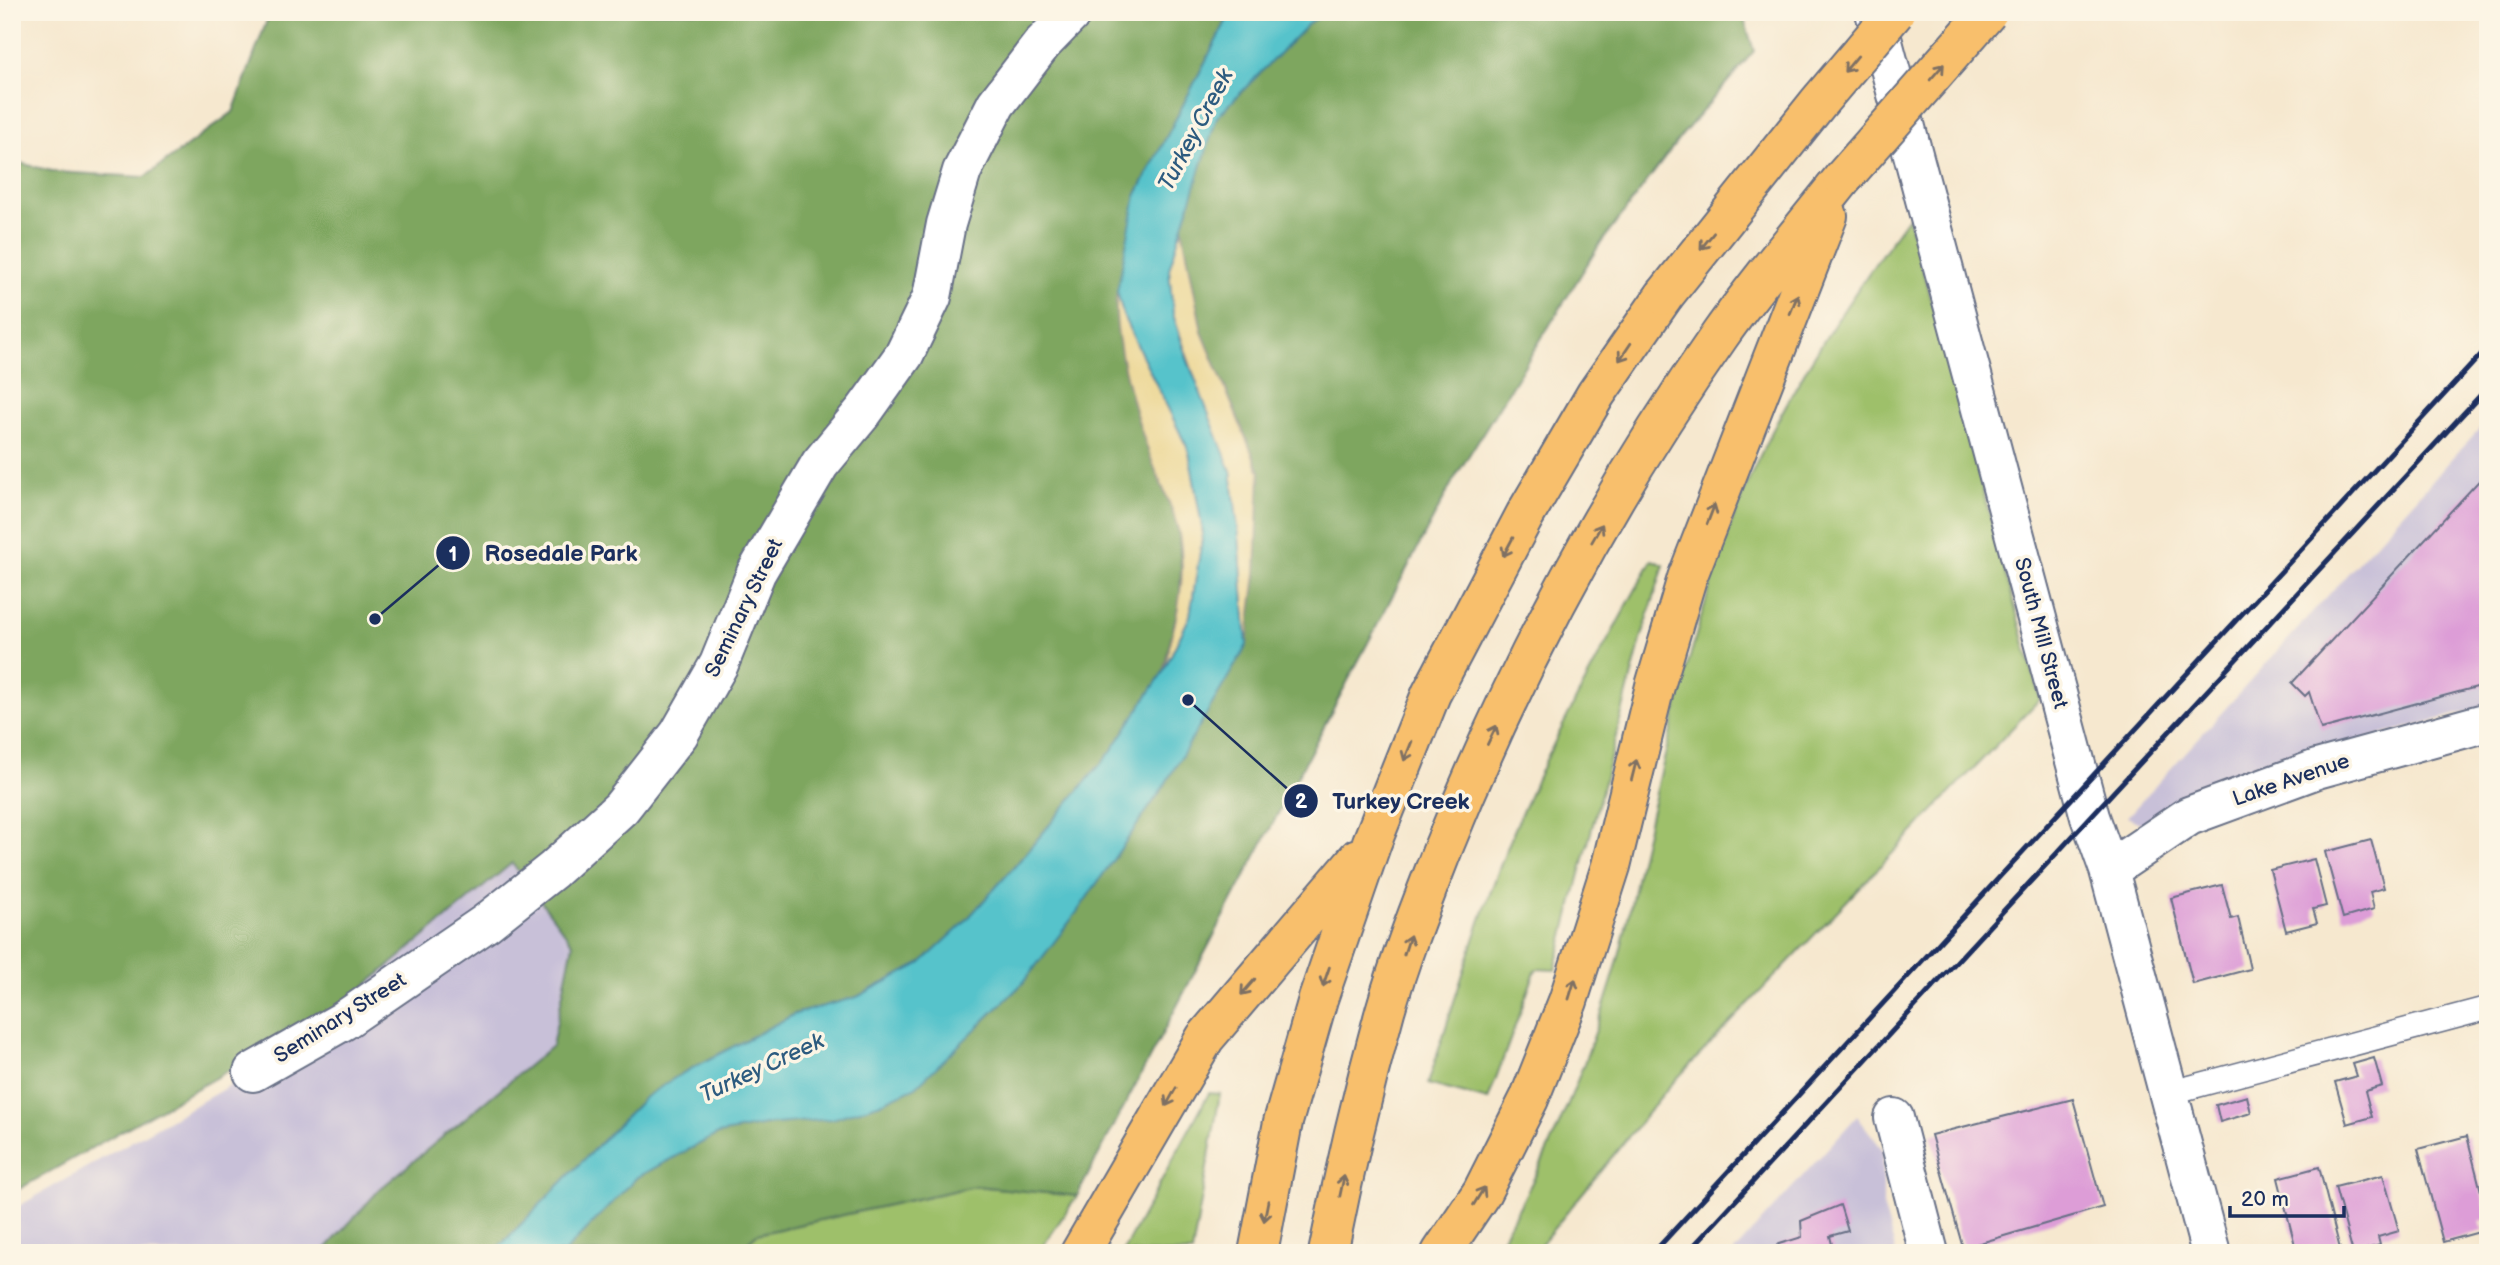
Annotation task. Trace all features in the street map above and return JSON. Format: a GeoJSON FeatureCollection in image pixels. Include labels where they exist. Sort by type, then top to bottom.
{"type":"FeatureCollection","features":[{"type":"Feature","properties":{"kind":"highway"},"geometry":{"type":"LineString","coordinates":[[1258,1253],[1283,1122],[1318,999],[1372,842],[1431,694],[1525,515],[1596,394],[1664,296],[1818,103],[1895,12]]}},
{"type":"Feature","properties":{"kind":"highway"},"geometry":{"type":"LineString","coordinates":[[1328,1253],[1342,1182],[1385,1010],[1414,922],[1474,772],[1550,615],[1629,476],[1720,334],[1843,178],[1988,12]]}},
{"type":"Feature","properties":{"kind":"highway"},"geometry":{"type":"LineString","coordinates":[[1441,1253],[1482,1192],[1529,1099],[1568,1001],[1611,866],[1655,686],[1687,578],[1843,178]]}},
{"type":"Feature","properties":{"kind":"highway"},"geometry":{"type":"LineString","coordinates":[[1080,1253],[1205,1038],[1372,842]]}},
{"type":"Feature","properties":{"kind":"street","name":"Seminary Street"},"geometry":{"type":"LineString","coordinates":[[253,1072],[343,1021],[486,923],[534,885],[621,808],[671,745],[719,664],[756,573],[820,464],[864,411],[904,355],[932,297],[946,224],[962,171],[996,104],[1042,44],[1073,12]]}},
{"type":"Feature","properties":{"kind":"street","name":"South Mill Street"},"geometry":{"type":"LineString","coordinates":[[1875,12],[2090,817],[2109,870],[2211,1253]]}},
{"type":"Feature","properties":{"kind":"street","name":"Lake Avenue"},"geometry":{"type":"LineString","coordinates":[[2109,870],[2189,816],[2317,769],[2488,722]]}},
{"type":"Feature","properties":{"kind":"street"},"geometry":{"type":"LineString","coordinates":[[1894,1118],[1929,1253]]}},
{"type":"Feature","properties":{"kind":"lane"},"geometry":{"type":"LineString","coordinates":[[2169,1093],[2488,1008]]}},
{"type":"Feature","properties":{"kind":"shaded area"},"geometry":{"type":"Polygon","coordinates":[[[2488,419],[2488,706],[2234,774],[2181,797],[2146,826],[2127,817],[2488,419]]]}},
{"type":"Feature","properties":{"kind":"shaded area"},"geometry":{"type":"Polygon","coordinates":[[[512,862],[573,944],[552,1046],[380,1189],[322,1253],[12,1253],[12,1210],[253,1072],[512,862]]]}},
{"type":"Feature","properties":{"kind":"shaded area"},"geometry":{"type":"Polygon","coordinates":[[[1857,1116],[1883,1150],[1883,1205],[1896,1253],[1733,1253],[1857,1116]]]}},
{"type":"Feature","properties":{"kind":"green space"},"geometry":{"type":"Polygon","coordinates":[[[270,12],[1231,12],[1136,196],[1155,469],[1171,501],[1179,536],[1181,569],[1180,599],[1163,672],[1110,753],[962,925],[920,964],[857,997],[795,1014],[681,1074],[644,1098],[493,1253],[322,1253],[380,1189],[552,1046],[573,944],[512,863],[339,1008],[12,1193],[12,161],[56,172],[145,177],[233,112],[270,12]]]}},
{"type":"Feature","properties":{"kind":"green space"},"geometry":{"type":"Polygon","coordinates":[[[1330,12],[1742,12],[1754,51],[1682,135],[1598,247],[1453,481],[1077,1196],[975,1186],[757,1234],[735,1253],[564,1253],[637,1177],[718,1134],[765,1125],[977,1028],[1022,984],[1077,912],[1164,786],[1246,645],[1256,574],[1260,472],[1202,332],[1181,222],[1217,117],[1310,22],[1330,12]]]}},
{"type":"Feature","properties":{"kind":"green space"},"geometry":{"type":"Polygon","coordinates":[[[1908,217],[2040,699],[1667,1089],[1534,1253],[1494,1253],[1546,1154],[1599,1021],[1620,951],[1692,649],[1729,530],[1764,446],[1785,406],[1831,329],[1908,217]]]}},
{"type":"Feature","properties":{"kind":"green space"},"geometry":{"type":"Polygon","coordinates":[[[1652,560],[1664,565],[1642,636],[1555,970],[1536,969],[1488,1100],[1428,1084],[1483,913],[1522,812],[1568,716],[1652,560]]]}},
{"type":"Feature","properties":{"kind":"green space"},"geometry":{"type":"Polygon","coordinates":[[[1209,1093],[1220,1094],[1192,1253],[1122,1253],[1209,1093]]]}},
{"type":"Feature","properties":{"kind":"green space"},"geometry":{"type":"Polygon","coordinates":[[[975,1186],[1077,1196],[1038,1253],[735,1253],[757,1234],[975,1186]]]}},
{"type":"Feature","properties":{"kind":"sand"},"geometry":{"type":"Polygon","coordinates":[[[1181,222],[1202,332],[1260,472],[1256,574],[1247,645],[1231,471],[1212,428],[1173,314],[1169,269],[1181,222]]]}},
{"type":"Feature","properties":{"kind":"sand"},"geometry":{"type":"Polygon","coordinates":[[[1117,291],[1124,318],[1189,451],[1203,533],[1190,616],[1163,672],[1181,587],[1179,534],[1148,451],[1127,381],[1118,331],[1117,291]]]}},
{"type":"Feature","properties":{"kind":"water"},"geometry":{"type":"Polygon","coordinates":[[[1231,12],[1330,12],[1310,22],[1217,117],[1169,269],[1173,314],[1186,356],[1231,471],[1247,645],[1164,786],[1077,912],[1022,984],[916,1087],[881,1103],[832,1119],[765,1125],[718,1134],[637,1177],[564,1253],[493,1253],[644,1098],[681,1074],[795,1014],[857,997],[920,964],[962,925],[1110,753],[1163,672],[1190,616],[1203,533],[1189,451],[1124,318],[1117,291],[1136,196],[1231,12]]]}},
{"type":"Feature","properties":{"kind":"building"},"geometry":{"type":"Polygon","coordinates":[[[2488,471],[2488,684],[2321,729],[2309,692],[2305,696],[2292,683],[2488,471]]]}},
{"type":"Feature","properties":{"kind":"building"},"geometry":{"type":"Polygon","coordinates":[[[2371,840],[2384,888],[2370,892],[2374,909],[2343,918],[2325,852],[2371,840]]]}},
{"type":"Feature","properties":{"kind":"building"},"geometry":{"type":"Polygon","coordinates":[[[2314,859],[2326,906],[2313,909],[2317,923],[2286,931],[2270,870],[2314,859]]]}},
{"type":"Feature","properties":{"kind":"building"},"geometry":{"type":"Polygon","coordinates":[[[2222,885],[2231,919],[2238,917],[2250,969],[2193,984],[2171,898],[2222,885]]]}},
{"type":"Feature","properties":{"kind":"building"},"geometry":{"type":"Polygon","coordinates":[[[2374,1058],[2382,1086],[2365,1091],[2372,1117],[2347,1124],[2335,1082],[2357,1076],[2353,1064],[2374,1058]]]}},
{"type":"Feature","properties":{"kind":"building"},"geometry":{"type":"Polygon","coordinates":[[[2247,1096],[2251,1113],[2220,1122],[2216,1105],[2247,1096]]]}},
{"type":"Feature","properties":{"kind":"building"},"geometry":{"type":"Polygon","coordinates":[[[2073,1099],[2103,1207],[1963,1248],[1931,1135],[2073,1099]]]}},
{"type":"Feature","properties":{"kind":"building"},"geometry":{"type":"Polygon","coordinates":[[[2467,1136],[2488,1219],[2480,1221],[2483,1231],[2443,1242],[2418,1149],[2467,1136]]]}},
{"type":"Feature","properties":{"kind":"building"},"geometry":{"type":"Polygon","coordinates":[[[2319,1167],[2341,1253],[2297,1253],[2278,1178],[2319,1167]]]}},
{"type":"Feature","properties":{"kind":"building"},"geometry":{"type":"Polygon","coordinates":[[[2383,1175],[2399,1231],[2378,1237],[2380,1245],[2353,1253],[2335,1187],[2383,1175]]]}},
{"type":"Feature","properties":{"kind":"building"},"geometry":{"type":"Polygon","coordinates":[[[1840,1205],[1848,1231],[1830,1236],[1834,1253],[1771,1253],[1779,1244],[1802,1237],[1801,1221],[1840,1205]]]}},
{"type":"Feature","properties":{"kind":"railway"},"geometry":{"type":"LineString","coordinates":[[1653,1253],[2488,347]]}},
{"type":"Feature","properties":{"kind":"railway"},"geometry":{"type":"LineString","coordinates":[[1687,1253],[2488,387]]}},
{"type":"Feature","properties":{"kind":"place","name":"Rosedale Park"},"geometry":{"type":"Point","coordinates":[375,619]}},
{"type":"Feature","properties":{"kind":"place","name":"Turkey Creek"},"geometry":{"type":"Point","coordinates":[1188,700]}}]}
